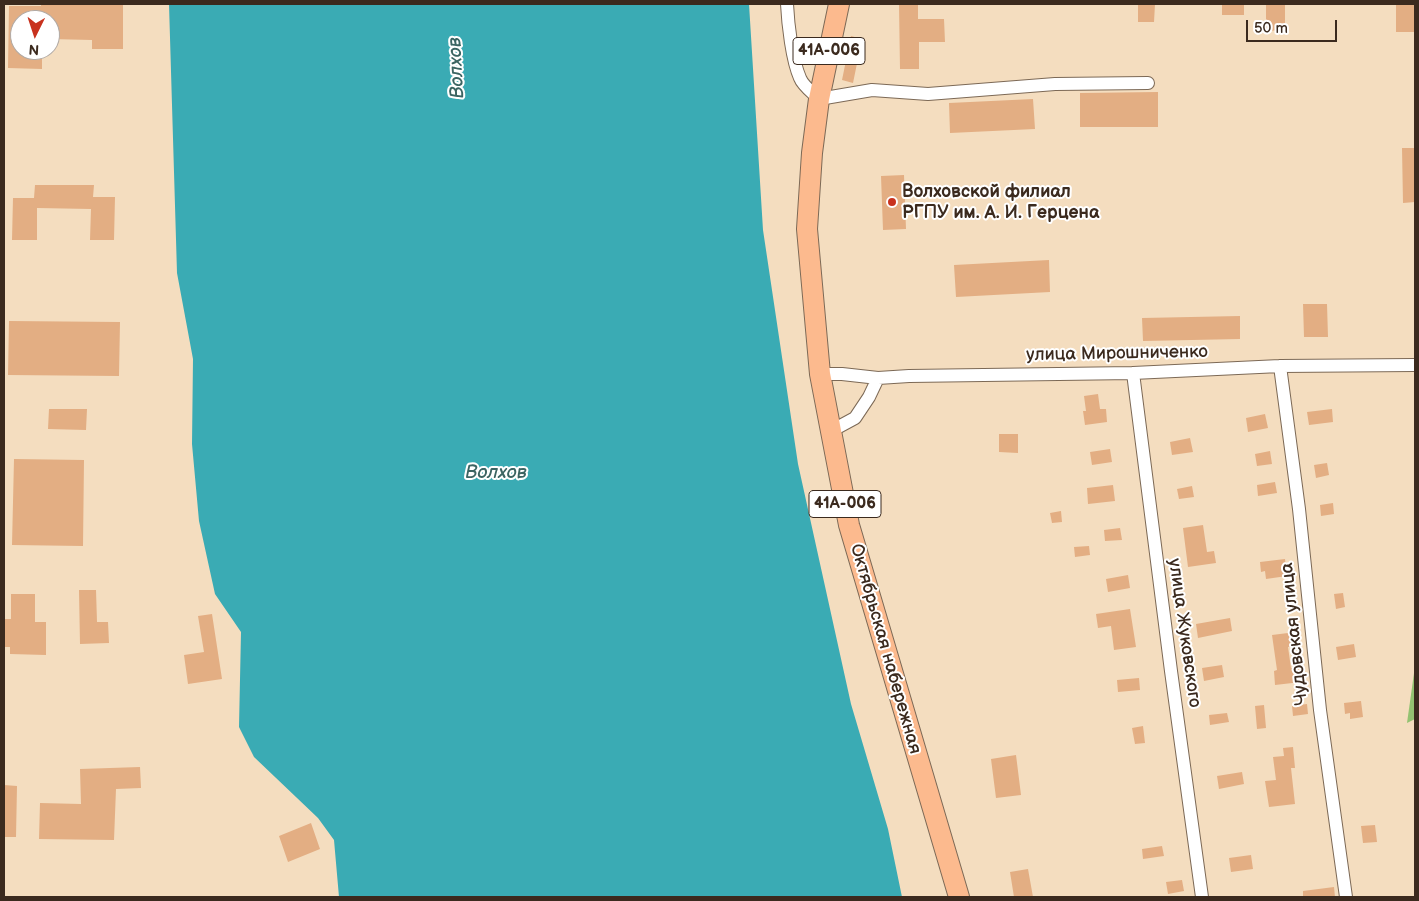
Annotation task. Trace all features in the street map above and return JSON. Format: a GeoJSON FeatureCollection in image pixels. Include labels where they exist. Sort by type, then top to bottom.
{"type":"FeatureCollection","features":[{"type":"Feature","properties":{"kind":"main road","name":"41А-006"},"geometry":{"type":"LineString","coordinates":[[819,99],[839,4]]}},
{"type":"Feature","properties":{"kind":"main road","name":"Октябрьская набережная"},"geometry":{"type":"LineString","coordinates":[[819,99],[812,153],[807,229],[820,374],[849,525],[959,897]]}},
{"type":"Feature","properties":{"kind":"street"},"geometry":{"type":"LineString","coordinates":[[787,4],[795,61],[800,80],[819,99],[872,90],[928,94],[1055,84],[1148,83]]}},
{"type":"Feature","properties":{"kind":"street","name":"улица Мирошниченко"},"geometry":{"type":"LineString","coordinates":[[820,374],[842,374],[878,378],[1133,373],[1280,366],[1415,365]]}},
{"type":"Feature","properties":{"kind":"street","name":"Чудовская улица"},"geometry":{"type":"LineString","coordinates":[[1280,366],[1299,509],[1320,710],[1346,897]]}},
{"type":"Feature","properties":{"kind":"street","name":"улица Жуковского"},"geometry":{"type":"LineString","coordinates":[[1133,373],[1202,897]]}},
{"type":"Feature","properties":{"kind":"street"},"geometry":{"type":"LineString","coordinates":[[831,431],[855,418],[870,397],[878,378]]}},
{"type":"Feature","properties":{"kind":"green space"},"geometry":{"type":"Polygon","coordinates":[[[1415,666],[1415,719],[1407,723],[1415,666]]]}},
{"type":"Feature","properties":{"kind":"water","name":"Волхов"},"geometry":{"type":"Polygon","coordinates":[[[169,4],[749,4],[763,230],[798,464],[851,704],[888,829],[902,897],[339,897],[334,840],[318,818],[254,757],[239,727],[241,632],[215,594],[199,521],[192,444],[193,359],[177,273],[169,4]]]}},
{"type":"Feature","properties":{"kind":"building"},"geometry":{"type":"Polygon","coordinates":[[[41,4],[123,4],[123,49],[92,49],[92,40],[60,39],[60,10],[10,10],[10,60],[42,60],[42,69],[8,68],[9,6],[41,6],[41,4]]]}},
{"type":"Feature","properties":{"kind":"building"},"geometry":{"type":"Polygon","coordinates":[[[899,4],[918,4],[918,19],[944,19],[945,42],[919,42],[919,69],[900,69],[899,4]]]}},
{"type":"Feature","properties":{"kind":"building"},"geometry":{"type":"Polygon","coordinates":[[[1138,4],[1155,4],[1154,22],[1138,22],[1138,4]]]}},
{"type":"Feature","properties":{"kind":"building"},"geometry":{"type":"Polygon","coordinates":[[[1222,4],[1244,4],[1244,15],[1222,15],[1222,4]]]}},
{"type":"Feature","properties":{"kind":"building"},"geometry":{"type":"Polygon","coordinates":[[[1266,4],[1285,4],[1285,30],[1266,31],[1266,4]]]}},
{"type":"Feature","properties":{"kind":"building"},"geometry":{"type":"Polygon","coordinates":[[[1396,4],[1415,4],[1415,32],[1396,32],[1396,4]]]}},
{"type":"Feature","properties":{"kind":"building"},"geometry":{"type":"Polygon","coordinates":[[[851,36],[862,39],[853,83],[842,80],[851,36]]]}},
{"type":"Feature","properties":{"kind":"building"},"geometry":{"type":"Polygon","coordinates":[[[1158,92],[1158,127],[1080,127],[1080,93],[1158,92]]]}},
{"type":"Feature","properties":{"kind":"building"},"geometry":{"type":"Polygon","coordinates":[[[1033,99],[1035,129],[950,133],[949,103],[1033,99]]]}},
{"type":"Feature","properties":{"kind":"building"},"geometry":{"type":"Polygon","coordinates":[[[1402,148],[1415,148],[1415,202],[1403,203],[1402,148]]]}},
{"type":"Feature","properties":{"kind":"building"},"geometry":{"type":"Polygon","coordinates":[[[904,175],[906,229],[883,230],[881,176],[904,175]]]}},
{"type":"Feature","properties":{"kind":"building"},"geometry":{"type":"Polygon","coordinates":[[[35,185],[94,185],[93,197],[115,197],[114,240],[90,240],[91,209],[37,208],[37,240],[12,240],[13,198],[34,198],[35,185]]]}},
{"type":"Feature","properties":{"kind":"building"},"geometry":{"type":"Polygon","coordinates":[[[1049,260],[1050,292],[956,297],[954,265],[1049,260]]]}},
{"type":"Feature","properties":{"kind":"building"},"geometry":{"type":"Polygon","coordinates":[[[1303,304],[1327,304],[1328,337],[1304,337],[1303,304]]]}},
{"type":"Feature","properties":{"kind":"building"},"geometry":{"type":"Polygon","coordinates":[[[1240,316],[1240,339],[1143,341],[1142,318],[1240,316]]]}},
{"type":"Feature","properties":{"kind":"building"},"geometry":{"type":"Polygon","coordinates":[[[9,321],[120,322],[119,376],[8,375],[9,321]]]}},
{"type":"Feature","properties":{"kind":"building"},"geometry":{"type":"Polygon","coordinates":[[[1098,394],[1100,409],[1106,409],[1107,422],[1085,425],[1083,411],[1086,411],[1084,396],[1098,394]]]}},
{"type":"Feature","properties":{"kind":"building"},"geometry":{"type":"Polygon","coordinates":[[[49,409],[87,409],[86,430],[48,429],[49,409]]]}},
{"type":"Feature","properties":{"kind":"building"},"geometry":{"type":"Polygon","coordinates":[[[1332,409],[1333,422],[1309,425],[1307,412],[1332,409]]]}},
{"type":"Feature","properties":{"kind":"building"},"geometry":{"type":"Polygon","coordinates":[[[1265,414],[1268,428],[1248,432],[1246,418],[1265,414]]]}},
{"type":"Feature","properties":{"kind":"building"},"geometry":{"type":"Polygon","coordinates":[[[999,434],[1018,434],[1018,453],[999,452],[999,434]]]}},
{"type":"Feature","properties":{"kind":"building"},"geometry":{"type":"Polygon","coordinates":[[[1190,438],[1193,452],[1172,455],[1170,442],[1190,438]]]}},
{"type":"Feature","properties":{"kind":"building"},"geometry":{"type":"Polygon","coordinates":[[[1110,449],[1112,462],[1092,465],[1090,452],[1110,449]]]}},
{"type":"Feature","properties":{"kind":"building"},"geometry":{"type":"Polygon","coordinates":[[[1270,451],[1272,464],[1257,466],[1255,454],[1270,451]]]}},
{"type":"Feature","properties":{"kind":"building"},"geometry":{"type":"Polygon","coordinates":[[[14,459],[84,460],[83,546],[12,545],[14,459]]]}},
{"type":"Feature","properties":{"kind":"building"},"geometry":{"type":"Polygon","coordinates":[[[1327,463],[1329,475],[1316,478],[1314,465],[1327,463]]]}},
{"type":"Feature","properties":{"kind":"building"},"geometry":{"type":"Polygon","coordinates":[[[1275,482],[1277,493],[1258,496],[1257,485],[1275,482]]]}},
{"type":"Feature","properties":{"kind":"building"},"geometry":{"type":"Polygon","coordinates":[[[1113,485],[1115,501],[1088,504],[1087,488],[1113,485]]]}},
{"type":"Feature","properties":{"kind":"building"},"geometry":{"type":"Polygon","coordinates":[[[1192,486],[1194,497],[1179,499],[1177,489],[1192,486]]]}},
{"type":"Feature","properties":{"kind":"building"},"geometry":{"type":"Polygon","coordinates":[[[1333,503],[1334,514],[1321,516],[1320,505],[1333,503]]]}},
{"type":"Feature","properties":{"kind":"building"},"geometry":{"type":"Polygon","coordinates":[[[1061,511],[1062,522],[1052,523],[1050,513],[1061,511]]]}},
{"type":"Feature","properties":{"kind":"building"},"geometry":{"type":"Polygon","coordinates":[[[1203,525],[1207,552],[1214,551],[1216,563],[1188,567],[1183,528],[1203,525]]]}},
{"type":"Feature","properties":{"kind":"building"},"geometry":{"type":"Polygon","coordinates":[[[1120,528],[1122,540],[1105,541],[1104,530],[1120,528]]]}},
{"type":"Feature","properties":{"kind":"building"},"geometry":{"type":"Polygon","coordinates":[[[1089,546],[1090,555],[1075,557],[1074,547],[1089,546]]]}},
{"type":"Feature","properties":{"kind":"building"},"geometry":{"type":"Polygon","coordinates":[[[1285,559],[1287,576],[1266,579],[1265,571],[1261,572],[1260,562],[1285,559]]]}},
{"type":"Feature","properties":{"kind":"building"},"geometry":{"type":"Polygon","coordinates":[[[1128,575],[1130,588],[1108,592],[1106,579],[1128,575]]]}},
{"type":"Feature","properties":{"kind":"building"},"geometry":{"type":"Polygon","coordinates":[[[79,590],[96,590],[97,622],[108,622],[109,643],[80,644],[79,590]]]}},
{"type":"Feature","properties":{"kind":"building"},"geometry":{"type":"Polygon","coordinates":[[[1343,593],[1345,607],[1336,609],[1334,594],[1343,593]]]}},
{"type":"Feature","properties":{"kind":"building"},"geometry":{"type":"Polygon","coordinates":[[[11,594],[35,594],[35,622],[46,622],[46,655],[10,654],[10,647],[4,647],[4,619],[11,619],[11,594]]]}},
{"type":"Feature","properties":{"kind":"building"},"geometry":{"type":"Polygon","coordinates":[[[1130,609],[1136,647],[1114,650],[1111,626],[1098,628],[1096,614],[1130,609]]]}},
{"type":"Feature","properties":{"kind":"building"},"geometry":{"type":"Polygon","coordinates":[[[212,614],[222,679],[188,684],[184,655],[204,652],[198,616],[212,614]]]}},
{"type":"Feature","properties":{"kind":"building"},"geometry":{"type":"Polygon","coordinates":[[[1230,618],[1232,631],[1198,638],[1196,624],[1230,618]]]}},
{"type":"Feature","properties":{"kind":"building"},"geometry":{"type":"Polygon","coordinates":[[[1296,632],[1298,646],[1288,647],[1291,668],[1299,667],[1301,682],[1275,685],[1274,671],[1277,670],[1272,635],[1296,632]]]}},
{"type":"Feature","properties":{"kind":"building"},"geometry":{"type":"Polygon","coordinates":[[[1354,644],[1356,657],[1338,660],[1336,647],[1354,644]]]}},
{"type":"Feature","properties":{"kind":"building"},"geometry":{"type":"Polygon","coordinates":[[[1222,665],[1224,677],[1204,681],[1202,668],[1222,665]]]}},
{"type":"Feature","properties":{"kind":"building"},"geometry":{"type":"Polygon","coordinates":[[[1139,678],[1140,690],[1118,692],[1117,680],[1139,678]]]}},
{"type":"Feature","properties":{"kind":"building"},"geometry":{"type":"Polygon","coordinates":[[[1361,701],[1363,717],[1350,719],[1350,713],[1345,714],[1344,703],[1361,701]]]}},
{"type":"Feature","properties":{"kind":"building"},"geometry":{"type":"Polygon","coordinates":[[[1307,704],[1308,714],[1293,716],[1292,706],[1307,704]]]}},
{"type":"Feature","properties":{"kind":"building"},"geometry":{"type":"Polygon","coordinates":[[[1264,705],[1266,728],[1257,729],[1255,706],[1264,705]]]}},
{"type":"Feature","properties":{"kind":"building"},"geometry":{"type":"Polygon","coordinates":[[[1227,713],[1229,722],[1210,725],[1209,715],[1227,713]]]}},
{"type":"Feature","properties":{"kind":"building"},"geometry":{"type":"Polygon","coordinates":[[[1143,726],[1145,743],[1135,744],[1132,728],[1143,726]]]}},
{"type":"Feature","properties":{"kind":"building"},"geometry":{"type":"Polygon","coordinates":[[[1293,747],[1295,768],[1291,768],[1295,804],[1269,807],[1265,781],[1276,780],[1273,757],[1284,756],[1283,748],[1293,747]]]}},
{"type":"Feature","properties":{"kind":"building"},"geometry":{"type":"Polygon","coordinates":[[[1016,755],[1021,795],[996,798],[991,759],[1016,755]]]}},
{"type":"Feature","properties":{"kind":"building"},"geometry":{"type":"Polygon","coordinates":[[[140,767],[141,788],[116,789],[114,840],[39,839],[40,803],[81,804],[80,769],[140,767]]]}},
{"type":"Feature","properties":{"kind":"building"},"geometry":{"type":"Polygon","coordinates":[[[1242,772],[1244,784],[1219,789],[1217,776],[1242,772]]]}},
{"type":"Feature","properties":{"kind":"building"},"geometry":{"type":"Polygon","coordinates":[[[4,785],[17,786],[16,837],[4,837],[4,785]]]}},
{"type":"Feature","properties":{"kind":"building"},"geometry":{"type":"Polygon","coordinates":[[[311,823],[320,849],[288,862],[279,836],[311,823]]]}},
{"type":"Feature","properties":{"kind":"building"},"geometry":{"type":"Polygon","coordinates":[[[1375,825],[1377,842],[1363,843],[1361,826],[1375,825]]]}},
{"type":"Feature","properties":{"kind":"building"},"geometry":{"type":"Polygon","coordinates":[[[1162,846],[1164,856],[1143,859],[1142,849],[1162,846]]]}},
{"type":"Feature","properties":{"kind":"building"},"geometry":{"type":"Polygon","coordinates":[[[1251,855],[1253,869],[1231,872],[1229,858],[1251,855]]]}},
{"type":"Feature","properties":{"kind":"building"},"geometry":{"type":"Polygon","coordinates":[[[1028,869],[1033,897],[1014,897],[1010,872],[1028,869]]]}},
{"type":"Feature","properties":{"kind":"building"},"geometry":{"type":"Polygon","coordinates":[[[1182,880],[1184,891],[1168,894],[1166,882],[1182,880]]]}},
{"type":"Feature","properties":{"kind":"building"},"geometry":{"type":"Polygon","coordinates":[[[1334,887],[1335,897],[1303,897],[1303,891],[1334,887]]]}},
{"type":"Feature","properties":{"kind":"place","name":"Волховской филиал РГПУ им. А. И. Герцена"},"geometry":{"type":"Point","coordinates":[892,202]}}]}
